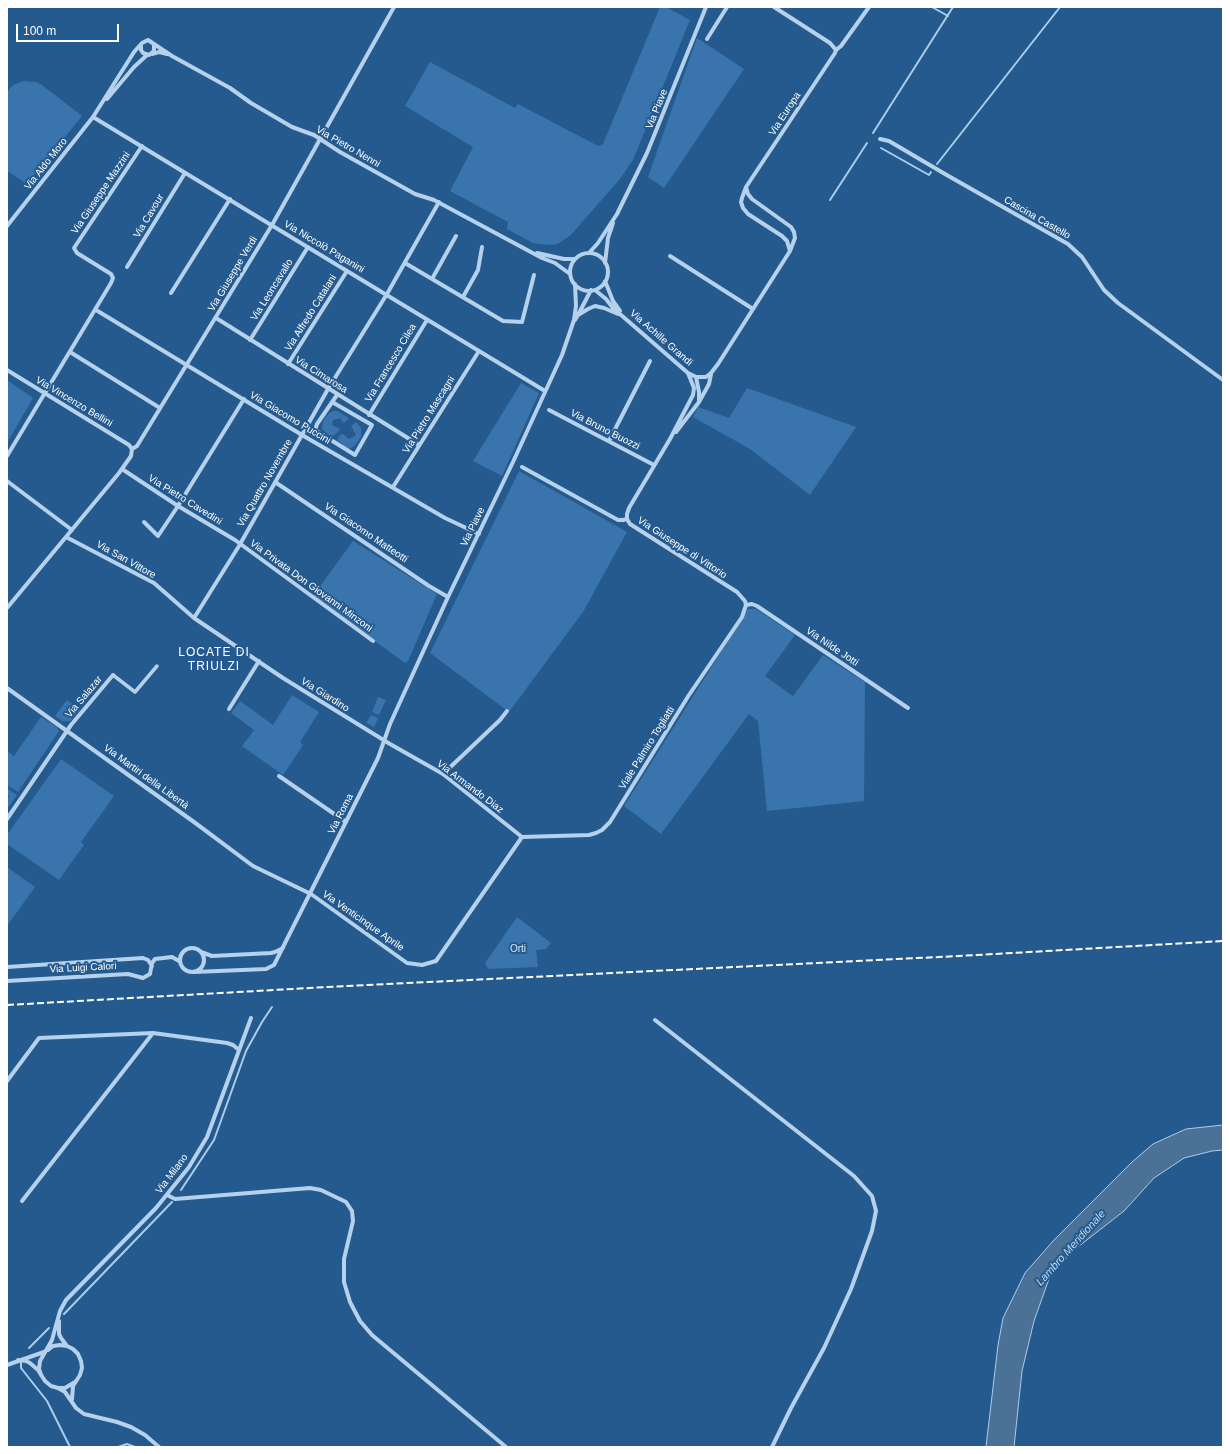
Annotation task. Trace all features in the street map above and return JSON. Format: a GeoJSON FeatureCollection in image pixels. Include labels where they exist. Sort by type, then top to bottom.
{"type":"FeatureCollection","features":[{"type":"Feature","properties":{"kind":"street","name":"Via Giuseppe Verdi"},"geometry":{"type":"LineString","coordinates":[[7,608],[122,469],[131,456],[132,449],[137,446],[272,225],[394,7]]}},
{"type":"Feature","properties":{"kind":"street","name":"Via Piave"},"geometry":{"type":"LineString","coordinates":[[575,259],[588,253],[601,239],[617,214],[648,153],[706,7]]}},
{"type":"Feature","properties":{"kind":"street"},"geometry":{"type":"LineString","coordinates":[[707,39],[727,7]]}},
{"type":"Feature","properties":{"kind":"street"},"geometry":{"type":"LineString","coordinates":[[774,7],[830,43],[836,50]]}},
{"type":"Feature","properties":{"kind":"street","name":"Via Europa"},"geometry":{"type":"LineString","coordinates":[[790,251],[787,241],[782,236],[748,214],[743,208],[741,202],[746,187],[836,53],[836,50],[841,46],[869,7]]}},
{"type":"Feature","properties":{"kind":"street"},"geometry":{"type":"LineString","coordinates":[[148,40],[153,42],[154,45],[155,50],[150,54],[143,53],[141,50],[141,46],[148,40]]}},
{"type":"Feature","properties":{"kind":"street","name":"Via Pietro Nenni"},"geometry":{"type":"LineString","coordinates":[[154,45],[230,88],[251,103],[287,124],[321,139],[340,152],[415,194],[439,202],[542,258],[555,263],[570,274]]}},
{"type":"Feature","properties":{"kind":"street","name":"Via Aldo Moro"},"geometry":{"type":"LineString","coordinates":[[96,112],[128,62],[141,46]]}},
{"type":"Feature","properties":{"kind":"street","name":"Via Pietro Nenni"},"geometry":{"type":"LineString","coordinates":[[150,54],[159,52],[172,56]]}},
{"type":"Feature","properties":{"kind":"street","name":"Via Aldo Moro"},"geometry":{"type":"LineString","coordinates":[[7,226],[96,112],[134,67],[150,54]]}},
{"type":"Feature","properties":{"kind":"street","name":"Via Niccolò Paganini"},"geometry":{"type":"LineString","coordinates":[[93,116],[545,391]]}},
{"type":"Feature","properties":{"kind":"street","name":"Cascina Castello"},"geometry":{"type":"LineString","coordinates":[[880,139],[889,141],[1068,244],[1082,257],[1104,290],[1118,303],[1223,380]]}},
{"type":"Feature","properties":{"kind":"street","name":"Via Giuseppe Mazzini"},"geometry":{"type":"LineString","coordinates":[[96,310],[113,278],[111,274],[77,253],[74,248],[142,146]]}},
{"type":"Feature","properties":{"kind":"street","name":"Via Cavour"},"geometry":{"type":"LineString","coordinates":[[127,267],[185,173]]}},
{"type":"Feature","properties":{"kind":"street"},"geometry":{"type":"LineString","coordinates":[[670,439],[699,402],[709,384],[711,373],[794,243],[794,232],[791,227],[752,199],[748,194],[746,187]]}},
{"type":"Feature","properties":{"kind":"street"},"geometry":{"type":"LineString","coordinates":[[171,293],[230,199]]}},
{"type":"Feature","properties":{"kind":"street","name":"Via Quattro Novembre"},"geometry":{"type":"LineString","coordinates":[[194,618],[240,544],[328,389],[387,294],[439,202]]}},
{"type":"Feature","properties":{"kind":"street","name":"Via Piave"},"geometry":{"type":"LineString","coordinates":[[605,281],[608,271],[605,263],[608,238],[617,214]]}},
{"type":"Feature","properties":{"kind":"street"},"geometry":{"type":"LineString","coordinates":[[432,279],[456,236]]}},
{"type":"Feature","properties":{"kind":"street","name":"Via Pietro Nenni"},"geometry":{"type":"LineString","coordinates":[[520,246],[539,254],[564,259],[575,259]]}},
{"type":"Feature","properties":{"kind":"street","name":"Via Leoncavallo"},"geometry":{"type":"LineString","coordinates":[[250,340],[308,247]]}},
{"type":"Feature","properties":{"kind":"street"},"geometry":{"type":"LineString","coordinates":[[463,297],[478,270],[482,247]]}},
{"type":"Feature","properties":{"kind":"street"},"geometry":{"type":"LineString","coordinates":[[588,253],[598,255],[605,263]]}},
{"type":"Feature","properties":{"kind":"street"},"geometry":{"type":"LineString","coordinates":[[670,256],[752,309]]}},
{"type":"Feature","properties":{"kind":"street"},"geometry":{"type":"LineString","coordinates":[[570,274],[575,259]]}},
{"type":"Feature","properties":{"kind":"street"},"geometry":{"type":"LineString","coordinates":[[405,263],[503,321],[522,322],[534,275]]}},
{"type":"Feature","properties":{"kind":"street","name":"Via Alfredo Catalani"},"geometry":{"type":"LineString","coordinates":[[288,364],[347,271]]}},
{"type":"Feature","properties":{"kind":"street","name":"Via Piave"},"geometry":{"type":"LineString","coordinates":[[385,741],[390,724],[448,597],[562,355],[574,320],[576,306],[575,284],[570,274]]}},
{"type":"Feature","properties":{"kind":"street"},"geometry":{"type":"LineString","coordinates":[[575,284],[581,289],[593,290],[601,286],[605,281]]}},
{"type":"Feature","properties":{"kind":"street","name":"Via Achille Grandi"},"geometry":{"type":"LineString","coordinates":[[605,281],[613,301],[622,315]]}},
{"type":"Feature","properties":{"kind":"street"},"geometry":{"type":"LineString","coordinates":[[578,315],[593,290]]}},
{"type":"Feature","properties":{"kind":"street","name":"Via Achille Grandi"},"geometry":{"type":"LineString","coordinates":[[593,290],[602,295],[613,308],[688,373],[696,377],[706,377],[711,373]]}},
{"type":"Feature","properties":{"kind":"street","name":"Via Achille Grandi"},"geometry":{"type":"LineString","coordinates":[[578,315],[595,306],[622,315]]}},
{"type":"Feature","properties":{"kind":"street"},"geometry":{"type":"LineString","coordinates":[[7,456],[96,310]]}},
{"type":"Feature","properties":{"kind":"street","name":"Via Giacomo Puccini"},"geometry":{"type":"LineString","coordinates":[[96,310],[445,518],[479,534]]}},
{"type":"Feature","properties":{"kind":"street","name":"Via Piave"},"geometry":{"type":"LineString","coordinates":[[574,320],[578,315]]}},
{"type":"Feature","properties":{"kind":"street","name":"Via Cimarosa"},"geometry":{"type":"LineString","coordinates":[[216,318],[336,395],[419,445]]}},
{"type":"Feature","properties":{"kind":"street","name":"Via Francesco Cilea"},"geometry":{"type":"LineString","coordinates":[[369,415],[427,320]]}},
{"type":"Feature","properties":{"kind":"street","name":"Via Pietro Mascagni"},"geometry":{"type":"LineString","coordinates":[[393,487],[479,351]]}},
{"type":"Feature","properties":{"kind":"street"},"geometry":{"type":"LineString","coordinates":[[70,352],[160,408]]}},
{"type":"Feature","properties":{"kind":"street"},"geometry":{"type":"LineString","coordinates":[[609,441],[650,361]]}},
{"type":"Feature","properties":{"kind":"street","name":"Via Vincenzo Bellini"},"geometry":{"type":"LineString","coordinates":[[7,370],[129,445],[132,449]]}},
{"type":"Feature","properties":{"kind":"street"},"geometry":{"type":"LineString","coordinates":[[627,519],[629,508],[670,439],[693,395],[694,388],[688,373]]}},
{"type":"Feature","properties":{"kind":"street"},"geometry":{"type":"LineString","coordinates":[[696,377],[699,402]]}},
{"type":"Feature","properties":{"kind":"street"},"geometry":{"type":"LineString","coordinates":[[336,395],[314,430],[355,455],[375,419]]}},
{"type":"Feature","properties":{"kind":"street"},"geometry":{"type":"LineString","coordinates":[[144,522],[158,536],[244,399]]}},
{"type":"Feature","properties":{"kind":"street"},"geometry":{"type":"LineString","coordinates":[[332,402],[372,425]]}},
{"type":"Feature","properties":{"kind":"street","name":"Via Bruno Buozzi"},"geometry":{"type":"LineString","coordinates":[[549,410],[654,465]]}},
{"type":"Feature","properties":{"kind":"street","name":"Via Giuseppe di Vittorio"},"geometry":{"type":"LineString","coordinates":[[522,467],[618,520],[627,519],[630,524],[737,592],[745,601],[746,605]]}},
{"type":"Feature","properties":{"kind":"street","name":"Via Pietro Cavedini"},"geometry":{"type":"LineString","coordinates":[[122,469],[240,544]]}},
{"type":"Feature","properties":{"kind":"street"},"geometry":{"type":"LineString","coordinates":[[7,481],[72,530]]}},
{"type":"Feature","properties":{"kind":"street","name":"Via Giacomo Matteotti"},"geometry":{"type":"LineString","coordinates":[[275,482],[429,586],[448,597]]}},
{"type":"Feature","properties":{"kind":"street","name":"Via San Vittore"},"geometry":{"type":"LineString","coordinates":[[66,537],[154,583],[194,618],[258,661]]}},
{"type":"Feature","properties":{"kind":"street","name":"Via Privata Don Giovanni Minzoni"},"geometry":{"type":"LineString","coordinates":[[240,544],[373,641]]}},
{"type":"Feature","properties":{"kind":"street","name":"Via Nilde Jotti"},"geometry":{"type":"LineString","coordinates":[[746,605],[752,604],[757,606],[908,708]]}},
{"type":"Feature","properties":{"kind":"street","name":"Viale Palmiro Togliatti"},"geometry":{"type":"LineString","coordinates":[[522,837],[596,833],[602,830],[610,822],[689,695],[742,617],[746,605]]}},
{"type":"Feature","properties":{"kind":"street"},"geometry":{"type":"LineString","coordinates":[[229,709],[258,661]]}},
{"type":"Feature","properties":{"kind":"street","name":"Via Giardino"},"geometry":{"type":"LineString","coordinates":[[258,661],[385,741]]}},
{"type":"Feature","properties":{"kind":"street"},"geometry":{"type":"LineString","coordinates":[[113,675],[135,692],[157,666]]}},
{"type":"Feature","properties":{"kind":"street","name":"Via Salazar"},"geometry":{"type":"LineString","coordinates":[[68,731],[71,725],[113,675]]}},
{"type":"Feature","properties":{"kind":"street","name":"Via Martiri della Libertà"},"geometry":{"type":"LineString","coordinates":[[7,688],[215,836],[253,866],[310,894]]}},
{"type":"Feature","properties":{"kind":"street"},"geometry":{"type":"LineString","coordinates":[[443,774],[500,720],[507,711]]}},
{"type":"Feature","properties":{"kind":"street"},"geometry":{"type":"LineString","coordinates":[[7,819],[68,731]]}},
{"type":"Feature","properties":{"kind":"street","name":"Via Armando Diaz"},"geometry":{"type":"LineString","coordinates":[[385,741],[443,774],[522,837]]}},
{"type":"Feature","properties":{"kind":"street","name":"Via Roma"},"geometry":{"type":"LineString","coordinates":[[284,946],[378,758],[385,741]]}},
{"type":"Feature","properties":{"kind":"street"},"geometry":{"type":"LineString","coordinates":[[279,776],[346,822]]}},
{"type":"Feature","properties":{"kind":"street","name":"Via Venticinque Aprile"},"geometry":{"type":"LineString","coordinates":[[310,894],[407,963],[422,965],[436,961],[522,837]]}},
{"type":"Feature","properties":{"kind":"street"},"geometry":{"type":"LineString","coordinates":[[284,946],[274,965],[266,969],[194,972],[186,971],[182,968],[179,961],[181,953],[187,948],[195,948],[212,956],[271,953],[284,946]]}},
{"type":"Feature","properties":{"kind":"street"},"geometry":{"type":"LineString","coordinates":[[194,972],[202,966],[204,959],[201,952]]}},
{"type":"Feature","properties":{"kind":"street","name":"Via Luigi Calori"},"geometry":{"type":"LineString","coordinates":[[7,967],[143,958],[148,960],[152,966]]}},
{"type":"Feature","properties":{"kind":"street","name":"Via Luigi Calori"},"geometry":{"type":"LineString","coordinates":[[7,981],[128,974],[143,978],[149,975],[153,962],[159,958],[175,958],[179,961]]}},
{"type":"Feature","properties":{"kind":"street","name":"Via Milano"},"geometry":{"type":"LineString","coordinates":[[60,1311],[66,1300],[168,1195],[189,1167],[207,1137],[251,1018]]}},
{"type":"Feature","properties":{"kind":"street"},"geometry":{"type":"LineString","coordinates":[[655,1020],[854,1176],[872,1196],[876,1211],[872,1231],[851,1289],[824,1348],[791,1408],[772,1447]]}},
{"type":"Feature","properties":{"kind":"street"},"geometry":{"type":"LineString","coordinates":[[7,1081],[39,1038],[153,1033],[227,1043],[233,1045],[239,1050]]}},
{"type":"Feature","properties":{"kind":"street"},"geometry":{"type":"LineString","coordinates":[[22,1201],[153,1033]]}},
{"type":"Feature","properties":{"kind":"street"},"geometry":{"type":"LineString","coordinates":[[168,1195],[175,1199],[310,1188],[322,1190],[346,1202],[352,1210],[354,1221],[344,1259],[344,1282],[350,1302],[360,1321],[372,1335],[506,1447]]}},
{"type":"Feature","properties":{"kind":"street"},"geometry":{"type":"LineString","coordinates":[[60,1311],[59,1334],[67,1346]]}},
{"type":"Feature","properties":{"kind":"street"},"geometry":{"type":"LineString","coordinates":[[41,1375],[39,1368],[40,1362],[52,1340],[60,1311]]}},
{"type":"Feature","properties":{"kind":"street"},"geometry":{"type":"LineString","coordinates":[[7,1365],[18,1360],[35,1356],[53,1346],[67,1346],[74,1349],[81,1361],[82,1368],[72,1390],[73,1403]]}},
{"type":"Feature","properties":{"kind":"street"},"geometry":{"type":"LineString","coordinates":[[18,1360],[30,1363],[51,1386],[65,1392],[76,1408],[84,1414],[131,1427],[145,1435],[159,1447]]}},
{"type":"Feature","properties":{"kind":"street"},"geometry":{"type":"LineString","coordinates":[[58,1388],[65,1388],[77,1381]]}},
{"type":"Feature","properties":{"kind":"green space"},"geometry":{"type":"Polygon","coordinates":[[[660,7],[666,7],[690,20],[633,160],[620,179],[570,236],[557,244],[549,245],[533,243],[507,229],[508,222],[450,191],[473,147],[405,106],[430,62],[515,108],[518,104],[598,146],[603,144],[660,7]]]}},
{"type":"Feature","properties":{"kind":"green space"},"geometry":{"type":"Polygon","coordinates":[[[697,38],[744,69],[664,188],[648,177],[697,38]]]}},
{"type":"Feature","properties":{"kind":"green space"},"geometry":{"type":"Polygon","coordinates":[[[24,81],[36,82],[42,85],[82,116],[27,184],[7,171],[7,92],[13,85],[24,81]]]}},
{"type":"Feature","properties":{"kind":"green space"},"geometry":{"type":"Polygon","coordinates":[[[7,380],[33,398],[7,443],[7,380]]]}},
{"type":"Feature","properties":{"kind":"green space"},"geometry":{"type":"Polygon","coordinates":[[[521,383],[539,393],[502,476],[473,461],[521,383]]]}},
{"type":"Feature","properties":{"kind":"green space"},"geometry":{"type":"Polygon","coordinates":[[[747,388],[856,427],[810,495],[750,449],[693,417],[698,407],[729,418],[747,388]]]}},
{"type":"Feature","properties":{"kind":"green space"},"geometry":{"type":"Polygon","coordinates":[[[333,411],[337,411],[349,418],[344,423],[341,418],[333,420],[332,425],[340,429],[332,437],[322,429],[323,421],[328,414],[333,411]]]}},
{"type":"Feature","properties":{"kind":"green space"},"geometry":{"type":"Polygon","coordinates":[[[356,422],[361,428],[361,437],[354,446],[349,449],[337,440],[340,435],[343,434],[349,439],[356,435],[351,426],[356,422]]]}},
{"type":"Feature","properties":{"kind":"green space"},"geometry":{"type":"Polygon","coordinates":[[[519,471],[627,532],[583,612],[509,712],[430,653],[519,471]]]}},
{"type":"Feature","properties":{"kind":"green space"},"geometry":{"type":"Polygon","coordinates":[[[353,541],[437,594],[408,661],[405,663],[313,596],[353,541]]]}},
{"type":"Feature","properties":{"kind":"green space"},"geometry":{"type":"Polygon","coordinates":[[[748,609],[756,609],[795,635],[765,676],[793,696],[823,655],[865,682],[864,801],[767,811],[758,721],[749,714],[661,834],[624,806],[748,609]]]}},
{"type":"Feature","properties":{"kind":"green space"},"geometry":{"type":"Polygon","coordinates":[[[292,695],[319,712],[300,742],[303,745],[283,775],[242,746],[254,730],[231,713],[240,701],[273,725],[292,695]]]}},
{"type":"Feature","properties":{"kind":"green space"},"geometry":{"type":"Polygon","coordinates":[[[378,697],[386,700],[379,715],[372,712],[378,697]]]}},
{"type":"Feature","properties":{"kind":"green space"},"geometry":{"type":"Polygon","coordinates":[[[67,700],[80,710],[70,721],[62,721],[55,716],[67,700]]]}},
{"type":"Feature","properties":{"kind":"green space"},"geometry":{"type":"Polygon","coordinates":[[[371,715],[378,718],[374,727],[366,723],[371,715]]]}},
{"type":"Feature","properties":{"kind":"green space"},"geometry":{"type":"Polygon","coordinates":[[[41,717],[57,727],[59,731],[18,792],[7,785],[7,751],[14,756],[41,717]]]}},
{"type":"Feature","properties":{"kind":"green space"},"geometry":{"type":"Polygon","coordinates":[[[61,759],[114,796],[81,842],[84,845],[59,880],[7,844],[7,832],[9,832],[61,759]]]}},
{"type":"Feature","properties":{"kind":"green space"},"geometry":{"type":"Polygon","coordinates":[[[7,788],[17,795],[7,809],[7,800],[9,796],[7,794],[7,788]]]}},
{"type":"Feature","properties":{"kind":"green space"},"geometry":{"type":"Polygon","coordinates":[[[7,867],[35,887],[7,926],[8,876],[7,867]]]}},
{"type":"Feature","properties":{"kind":"green space","name":"Orti"},"geometry":{"type":"Polygon","coordinates":[[[517,917],[551,943],[546,949],[536,950],[538,967],[488,969],[485,963],[517,917]]]}},
{"type":"Feature","properties":{"kind":"water","name":"Lambro Meridionale"},"geometry":{"type":"Polygon","coordinates":[[[1223,1125],[1223,1150],[1212,1151],[1184,1158],[1154,1178],[1124,1211],[1074,1250],[1050,1276],[1034,1321],[1022,1371],[1014,1447],[986,1447],[998,1345],[1003,1318],[1025,1273],[1054,1240],[1132,1162],[1153,1144],[1186,1129],[1223,1125]]]}},
{"type":"Feature","properties":{"kind":"waterway"},"geometry":{"type":"LineString","coordinates":[[932,7],[948,16]]}},
{"type":"Feature","properties":{"kind":"waterway"},"geometry":{"type":"LineString","coordinates":[[873,133],[953,7]]}},
{"type":"Feature","properties":{"kind":"waterway"},"geometry":{"type":"LineString","coordinates":[[937,164],[1060,7]]}},
{"type":"Feature","properties":{"kind":"waterway"},"geometry":{"type":"LineString","coordinates":[[830,200],[867,143]]}},
{"type":"Feature","properties":{"kind":"waterway"},"geometry":{"type":"LineString","coordinates":[[881,148],[929,175],[931,172]]}},
{"type":"Feature","properties":{"kind":"waterway"},"geometry":{"type":"LineString","coordinates":[[181,1190],[214,1140],[246,1051],[272,1007]]}},
{"type":"Feature","properties":{"kind":"waterway"},"geometry":{"type":"LineString","coordinates":[[64,1314],[172,1202]]}},
{"type":"Feature","properties":{"kind":"waterway"},"geometry":{"type":"LineString","coordinates":[[29,1348],[49,1328]]}},
{"type":"Feature","properties":{"kind":"waterway"},"geometry":{"type":"LineString","coordinates":[[21,1362],[21,1368],[47,1401],[70,1447]]}},
{"type":"Feature","properties":{"kind":"waterway"},"geometry":{"type":"LineString","coordinates":[[118,1447],[127,1444],[135,1447]]}},
{"type":"Feature","properties":{"kind":"railway"},"geometry":{"type":"LineString","coordinates":[[7,1005],[1223,941]]}},
{"type":"Feature","properties":{"kind":"district","name":"LOCATE DI TRIULZI"},"geometry":{"type":"Point","coordinates":[214,660]}}]}
